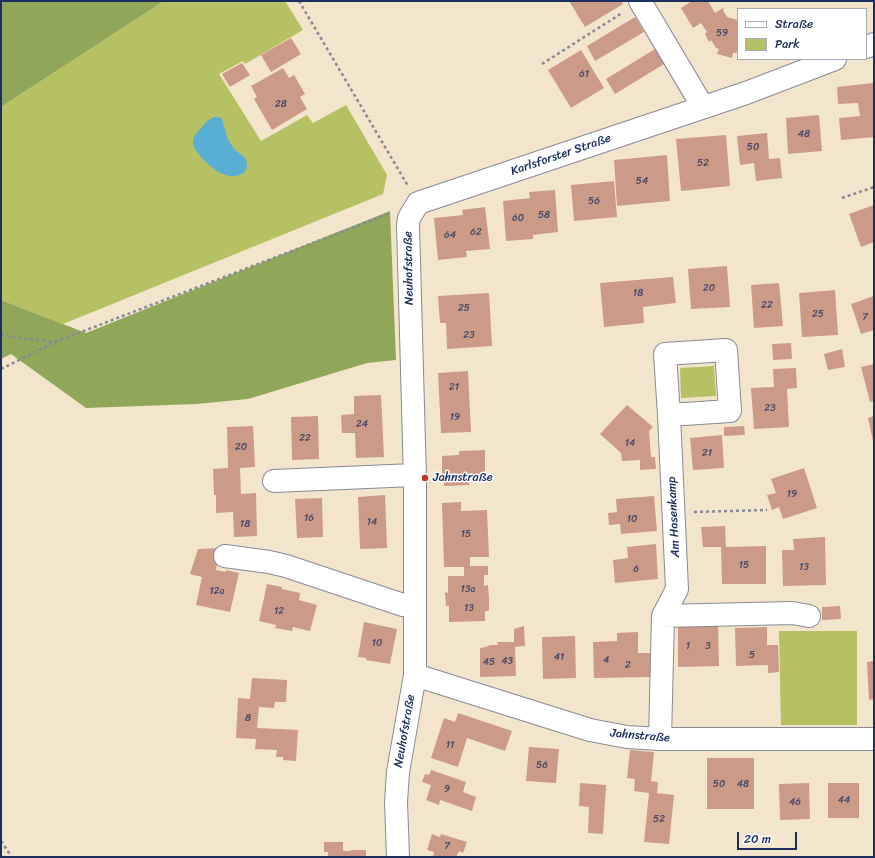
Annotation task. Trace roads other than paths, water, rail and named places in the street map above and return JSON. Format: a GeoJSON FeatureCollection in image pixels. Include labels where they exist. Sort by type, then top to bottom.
{"type":"FeatureCollection","features":[{"type":"Feature","properties":{"kind":"street"},"geometry":{"type":"LineString","coordinates":[[640,1],[703,107]]}},
{"type":"Feature","properties":{"kind":"street","name":"Karlsforster Straße"},"geometry":{"type":"LineString","coordinates":[[418,203],[746,93],[832,60]]}},
{"type":"Feature","properties":{"kind":"street","name":"Neuhofstraße"},"geometry":{"type":"LineString","coordinates":[[398,857],[396,816],[397,778],[415,675],[414,475],[408,226],[409,218],[418,203]]}},
{"type":"Feature","properties":{"kind":"street","name":"Am Hasenkamp"},"geometry":{"type":"LineString","coordinates":[[660,739],[662,616],[677,589],[670,415]]}},
{"type":"Feature","properties":{"kind":"street"},"geometry":{"type":"LineString","coordinates":[[274,481],[414,475]]}},
{"type":"Feature","properties":{"kind":"street"},"geometry":{"type":"LineString","coordinates":[[225,556],[286,566],[403,605],[415,605]]}},
{"type":"Feature","properties":{"kind":"street"},"geometry":{"type":"LineString","coordinates":[[662,616],[792,613],[808,616]]}},
{"type":"Feature","properties":{"kind":"street","name":"Jahnstraße"},"geometry":{"type":"LineString","coordinates":[[415,675],[590,730],[627,736],[660,739],[874,739]]}},
{"type":"Feature","properties":{"kind":"water"},"geometry":{"type":"Polygon","coordinates":[[[214,117],[219,117],[222,119],[230,143],[235,150],[246,159],[247,167],[242,174],[229,176],[218,172],[200,156],[194,147],[193,139],[195,135],[207,121],[214,117]]]}},
{"type":"Feature","properties":{"kind":"place","name":"Jahnstraße"},"geometry":{"type":"Point","coordinates":[425,478]}}]}
